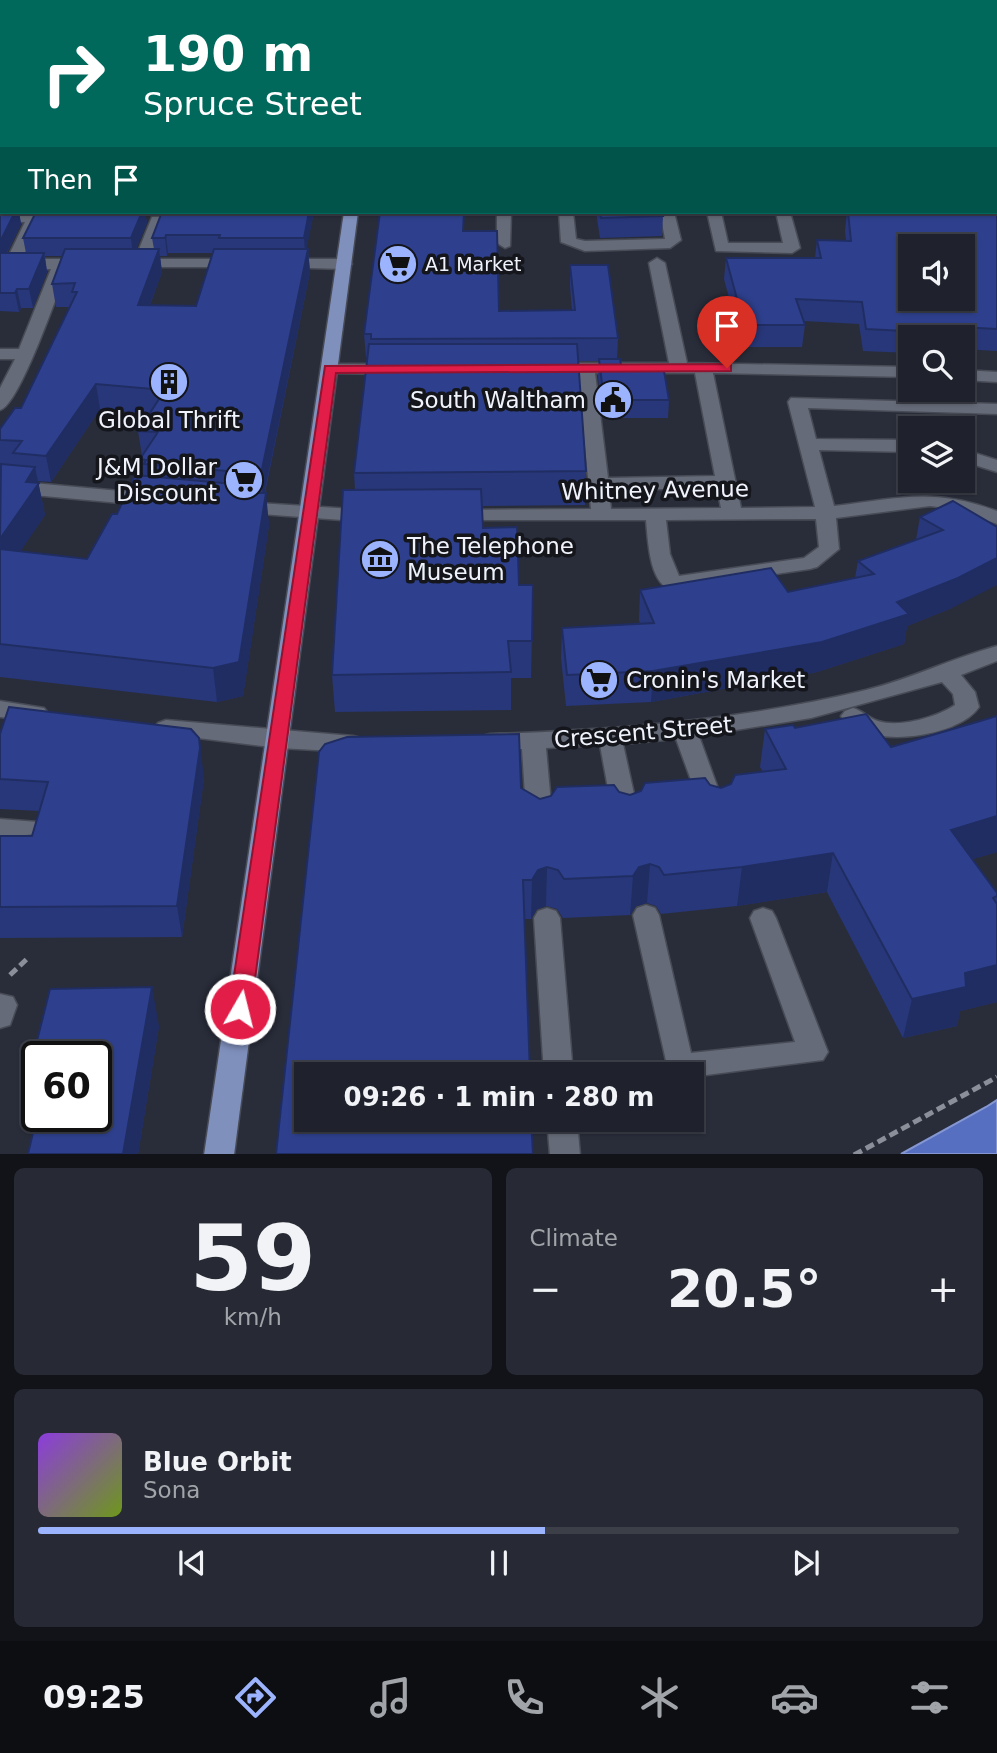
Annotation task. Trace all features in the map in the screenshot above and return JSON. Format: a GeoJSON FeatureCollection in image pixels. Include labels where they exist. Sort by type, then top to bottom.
{"type":"FeatureCollection","features":[{"type":"Feature","properties":{"kind":"main road"},"geometry":{"type":"LineString","coordinates":[[219,1154],[351,214]]}},
{"type":"Feature","properties":{"kind":"street"},"geometry":{"type":"LineString","coordinates":[[504,214],[505,243]]}},
{"type":"Feature","properties":{"kind":"street"},"geometry":{"type":"LineString","coordinates":[[566,214],[569,242],[585,246],[670,243],[673,240],[667,214]]}},
{"type":"Feature","properties":{"kind":"street"},"geometry":{"type":"LineString","coordinates":[[714,214],[721,247],[792,248],[784,214]]}},
{"type":"Feature","properties":{"kind":"street"},"geometry":{"type":"LineString","coordinates":[[4,218],[35,218],[6,264]]}},
{"type":"Feature","properties":{"kind":"street"},"geometry":{"type":"LineString","coordinates":[[141,264],[157,220],[205,220]]}},
{"type":"Feature","properties":{"kind":"street"},"geometry":{"type":"LineString","coordinates":[[657,263],[679,368]]}},
{"type":"Feature","properties":{"kind":"street"},"geometry":{"type":"LineString","coordinates":[[6,264],[344,264]]}},
{"type":"Feature","properties":{"kind":"street"},"geometry":{"type":"LineString","coordinates":[[0,405],[26,354],[61,264]]}},
{"type":"Feature","properties":{"kind":"street"},"geometry":{"type":"LineString","coordinates":[[0,354],[26,354]]}},
{"type":"Feature","properties":{"kind":"street"},"geometry":{"type":"LineString","coordinates":[[533,368],[832,368],[898,371]]}},
{"type":"Feature","properties":{"kind":"street"},"geometry":{"type":"LineString","coordinates":[[586,368],[602,516]]}},
{"type":"Feature","properties":{"kind":"street"},"geometry":{"type":"LineString","coordinates":[[703,368],[732,514]]}},
{"type":"Feature","properties":{"kind":"street"},"geometry":{"type":"LineString","coordinates":[[330,369],[414,369]]}},
{"type":"Feature","properties":{"kind":"street"},"geometry":{"type":"LineString","coordinates":[[975,376],[997,377]]}},
{"type":"Feature","properties":{"kind":"street"},"geometry":{"type":"LineString","coordinates":[[655,515],[660,554],[671,583],[810,564],[829,549],[826,513],[797,402],[997,409]]}},
{"type":"Feature","properties":{"kind":"street"},"geometry":{"type":"LineString","coordinates":[[809,444],[898,446]]}},
{"type":"Feature","properties":{"kind":"street"},"geometry":{"type":"LineString","coordinates":[[975,459],[997,466]]}},
{"type":"Feature","properties":{"kind":"street"},"geometry":{"type":"LineString","coordinates":[[599,484],[726,482]]}},
{"type":"Feature","properties":{"kind":"street"},"geometry":{"type":"LineString","coordinates":[[0,486],[179,502]]}},
{"type":"Feature","properties":{"kind":"street","name":"Whitney Avenue"},"geometry":{"type":"LineString","coordinates":[[439,516],[826,513],[930,500],[960,504],[997,518]]}},
{"type":"Feature","properties":{"kind":"street"},"geometry":{"type":"LineString","coordinates":[[220,506],[385,516]]}},
{"type":"Feature","properties":{"kind":"street","name":"Crescent Street"},"geometry":{"type":"LineString","coordinates":[[469,742],[610,738],[761,721],[841,704],[946,673],[997,653]]}},
{"type":"Feature","properties":{"kind":"street"},"geometry":{"type":"LineString","coordinates":[[841,704],[864,724],[891,731],[910,729],[951,717],[964,712],[968,702],[964,692],[946,673]]}},
{"type":"Feature","properties":{"kind":"street"},"geometry":{"type":"LineString","coordinates":[[0,709],[55,715]]}},
{"type":"Feature","properties":{"kind":"street"},"geometry":{"type":"LineString","coordinates":[[138,724],[279,740],[379,744]]}},
{"type":"Feature","properties":{"kind":"street"},"geometry":{"type":"LineString","coordinates":[[685,731],[716,815]]}},
{"type":"Feature","properties":{"kind":"street"},"geometry":{"type":"LineString","coordinates":[[610,738],[627,822]]}},
{"type":"Feature","properties":{"kind":"street"},"geometry":{"type":"LineString","coordinates":[[533,741],[540,825]]}},
{"type":"Feature","properties":{"kind":"street"},"geometry":{"type":"LineString","coordinates":[[0,828],[29,828]]}},
{"type":"Feature","properties":{"kind":"street"},"geometry":{"type":"LineString","coordinates":[[646,915],[679,1066],[813,1052],[763,918]]}},
{"type":"Feature","properties":{"kind":"street"},"geometry":{"type":"LineString","coordinates":[[547,918],[558,1062]]}},
{"type":"Feature","properties":{"kind":"street"},"geometry":{"type":"LineString","coordinates":[[0,1005],[3,1005],[0,1017]]}},
{"type":"Feature","properties":{"kind":"street"},"geometry":{"type":"LineString","coordinates":[[563,1132],[565,1154]]}},
{"type":"Feature","properties":{"kind":"path"},"geometry":{"type":"LineString","coordinates":[[10,975],[29,957]]}},
{"type":"Feature","properties":{"kind":"path"},"geometry":{"type":"LineString","coordinates":[[854,1154],[997,1077]]}},
{"type":"Feature","properties":{"kind":"water"},"geometry":{"type":"Polygon","coordinates":[[[997,1100],[997,1154],[901,1154],[986,1107],[997,1100]]]}},
{"type":"Feature","properties":{"kind":"building"},"geometry":{"type":"Polygon","coordinates":[[[0,214],[14,214],[2,238],[0,239],[0,214]]]}},
{"type":"Feature","properties":{"kind":"building"},"geometry":{"type":"Polygon","coordinates":[[[35,214],[141,214],[131,238],[23,238],[35,214]]]}},
{"type":"Feature","properties":{"kind":"building"},"geometry":{"type":"Polygon","coordinates":[[[161,214],[309,214],[304,238],[166,235],[165,238],[152,238],[161,214]]]}},
{"type":"Feature","properties":{"kind":"building"},"geometry":{"type":"Polygon","coordinates":[[[380,214],[464,214],[463,231],[497,231],[499,311],[575,310],[570,265],[608,265],[618,338],[371,339],[371,334],[364,334],[380,214]]]}},
{"type":"Feature","properties":{"kind":"building"},"geometry":{"type":"Polygon","coordinates":[[[600,214],[663,216],[601,218],[600,214]]]}},
{"type":"Feature","properties":{"kind":"building"},"geometry":{"type":"Polygon","coordinates":[[[848,214],[997,214],[997,329],[975,328],[975,325],[898,325],[898,331],[866,329],[862,302],[796,299],[805,325],[744,325],[726,258],[821,258],[817,240],[851,241],[848,214]]]}},
{"type":"Feature","properties":{"kind":"building","name":"Global Thrift"},"geometry":{"type":"Polygon","coordinates":[[[65,249],[159,249],[138,305],[196,306],[214,249],[308,249],[261,474],[144,464],[146,460],[140,459],[158,432],[138,431],[165,390],[96,384],[46,456],[13,453],[22,441],[0,440],[0,429],[15,408],[21,408],[77,292],[72,292],[75,283],[52,284],[65,249]]]}},
{"type":"Feature","properties":{"kind":"building"},"geometry":{"type":"Polygon","coordinates":[[[0,253],[44,253],[29,289],[0,293],[0,253]]]}},
{"type":"Feature","properties":{"kind":"building"},"geometry":{"type":"Polygon","coordinates":[[[369,344],[577,344],[586,471],[354,473],[369,344]]]}},
{"type":"Feature","properties":{"kind":"building"},"geometry":{"type":"Polygon","coordinates":[[[599,359],[620,359],[621,365],[663,365],[669,400],[604,400],[599,359]]]}},
{"type":"Feature","properties":{"kind":"building"},"geometry":{"type":"Polygon","coordinates":[[[1,464],[35,467],[26,482],[39,483],[0,539],[1,464]]]}},
{"type":"Feature","properties":{"kind":"building"},"geometry":{"type":"Polygon","coordinates":[[[135,475],[257,486],[256,493],[266,493],[239,662],[213,668],[0,644],[0,549],[87,559],[112,514],[117,514],[135,475]]]}},
{"type":"Feature","properties":{"kind":"building"},"geometry":{"type":"Polygon","coordinates":[[[481,489],[483,528],[517,527],[519,585],[533,585],[532,641],[508,641],[511,672],[332,675],[343,490],[481,489]]]}},
{"type":"Feature","properties":{"kind":"building"},"geometry":{"type":"Polygon","coordinates":[[[953,501],[997,527],[997,558],[958,578],[897,602],[909,614],[822,642],[653,671],[567,675],[562,628],[654,623],[640,590],[771,568],[788,592],[874,574],[858,561],[943,530],[920,517],[953,501]]]}},
{"type":"Feature","properties":{"kind":"building"},"geometry":{"type":"Polygon","coordinates":[[[9,707],[191,729],[199,738],[200,748],[177,906],[0,907],[0,836],[32,836],[48,782],[0,779],[0,734],[9,707]]]}},
{"type":"Feature","properties":{"kind":"building"},"geometry":{"type":"Polygon","coordinates":[[[866,714],[891,747],[997,716],[997,816],[951,830],[997,893],[993,898],[997,904],[997,965],[965,973],[966,987],[912,999],[833,853],[742,867],[664,875],[659,867],[650,864],[639,867],[633,876],[564,879],[558,870],[547,867],[538,870],[532,880],[523,880],[530,1062],[294,1062],[294,1132],[532,1132],[533,1154],[276,1154],[319,752],[325,744],[347,737],[519,734],[521,788],[540,799],[551,796],[557,787],[614,785],[619,792],[630,795],[641,791],[645,783],[705,778],[710,785],[721,788],[731,784],[735,775],[786,769],[765,729],[793,725],[795,728],[866,714]]]}},
{"type":"Feature","properties":{"kind":"building"},"geometry":{"type":"Polygon","coordinates":[[[152,987],[123,1154],[28,1154],[33,1132],[112,1132],[112,1041],[37,1041],[50,989],[152,987]]]}},
{"type":"Feature","properties":{"kind":"place","name":"A1 Market"},"geometry":{"type":"Point","coordinates":[398,264]}},
{"type":"Feature","properties":{"kind":"place","name":"Global Thrift"},"geometry":{"type":"Point","coordinates":[169,382]}},
{"type":"Feature","properties":{"kind":"place","name":"South Waltham"},"geometry":{"type":"Point","coordinates":[613,400]}},
{"type":"Feature","properties":{"kind":"place","name":"J&M Dollar Discount"},"geometry":{"type":"Point","coordinates":[244,480]}},
{"type":"Feature","properties":{"kind":"place","name":"The Telephone Museum"},"geometry":{"type":"Point","coordinates":[380,559]}},
{"type":"Feature","properties":{"kind":"place","name":"Cronin's Market"},"geometry":{"type":"Point","coordinates":[599,680]}},
{"type":"Feature","properties":{"kind":"route"},"geometry":{"type":"LineString","coordinates":[[240,1009],[330,369],[727,368]]}}]}
